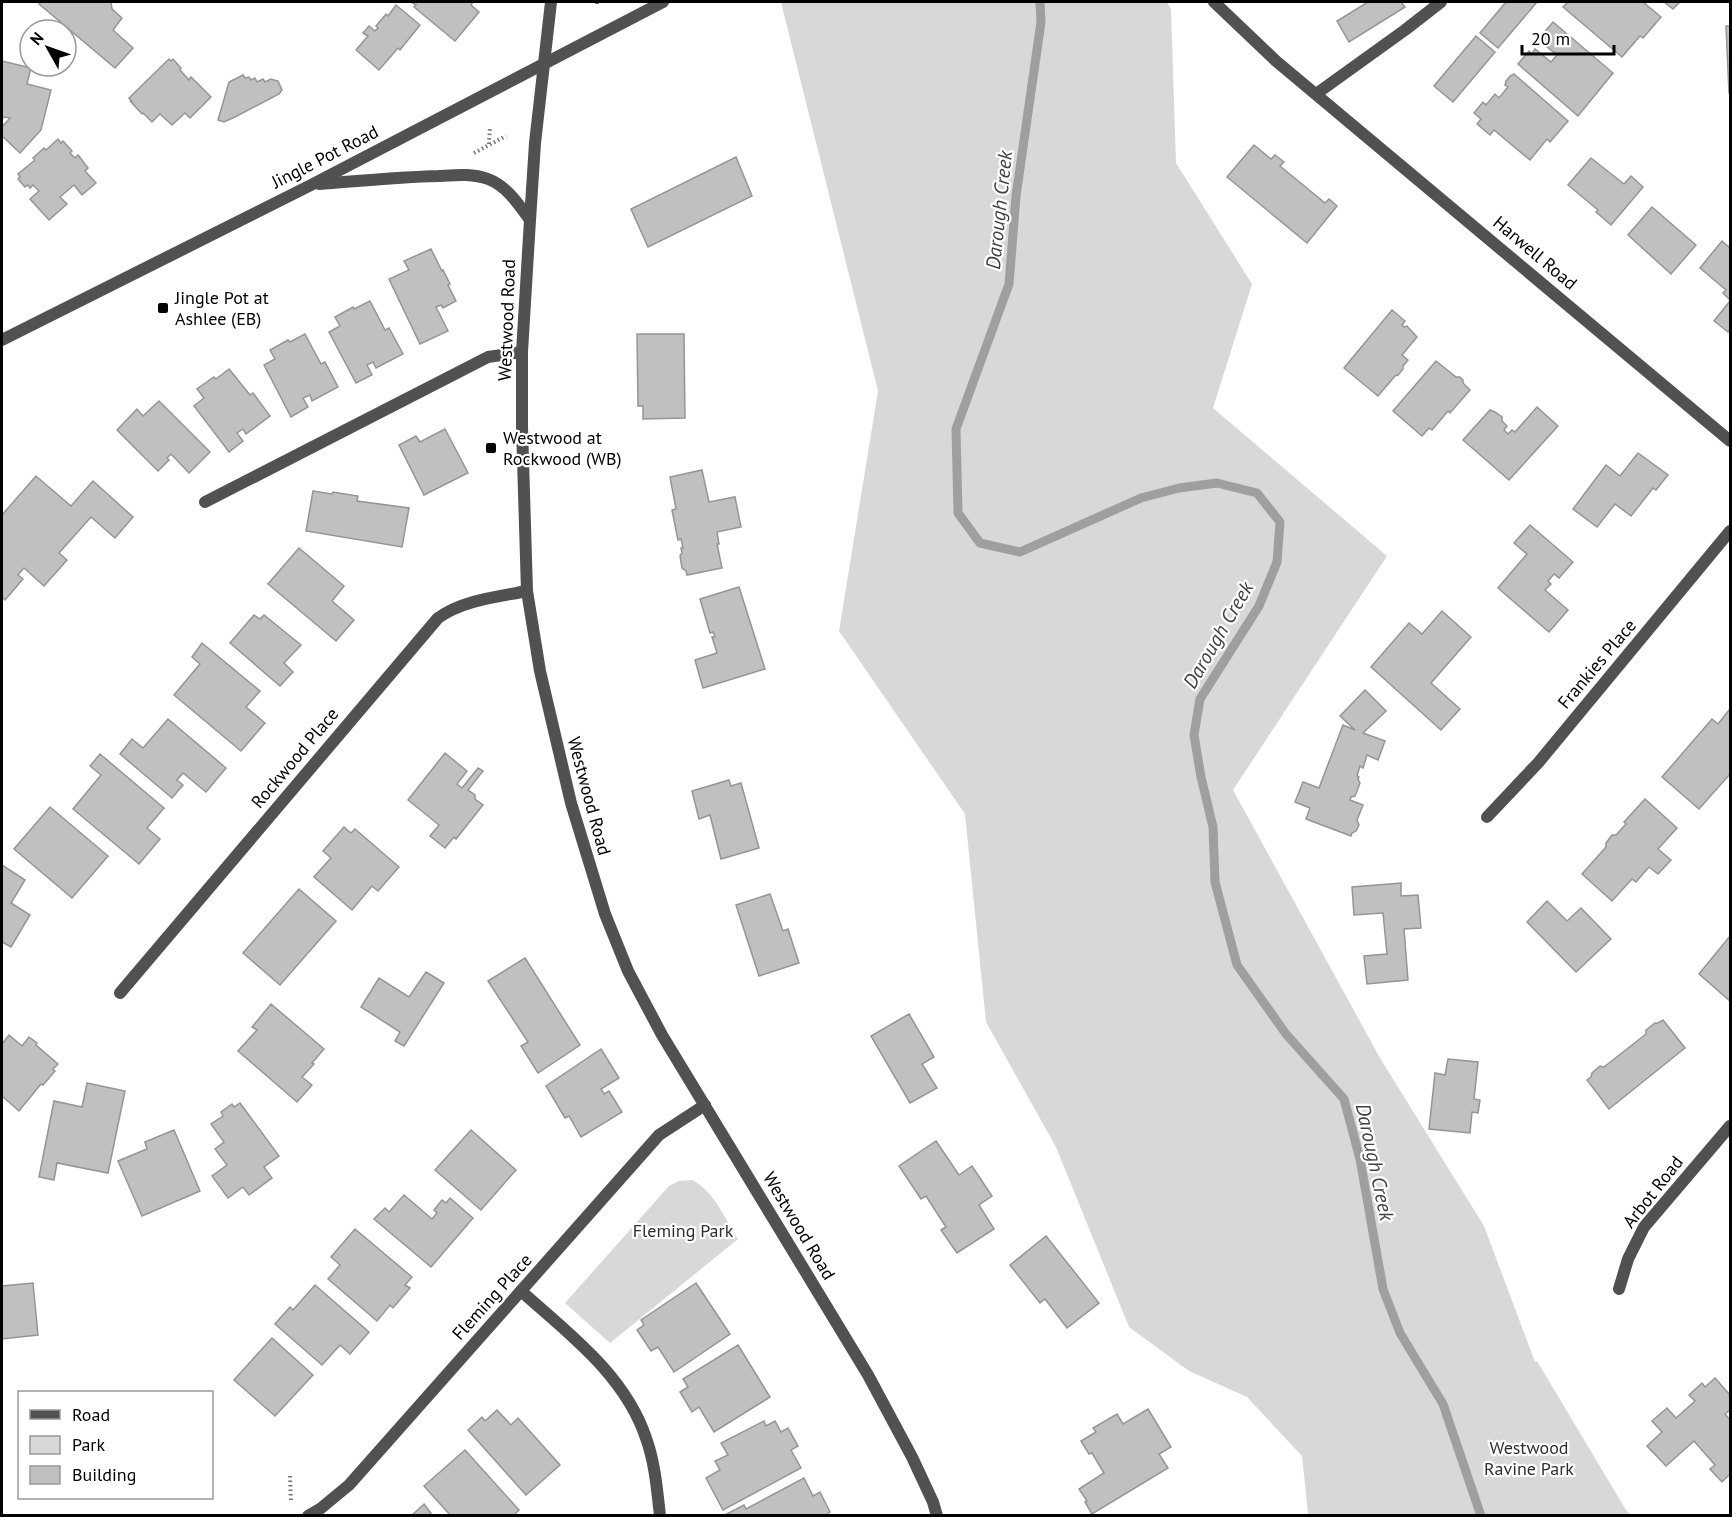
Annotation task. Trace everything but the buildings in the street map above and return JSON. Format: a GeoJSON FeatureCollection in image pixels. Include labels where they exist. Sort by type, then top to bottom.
{"type":"FeatureCollection","features":[{"type":"Feature","properties":{"kind":"street","name":"Westwood Road"},"geometry":{"type":"LineString","coordinates":[[551,2],[530,220],[522,352],[522,427],[527,591],[540,671],[571,803],[605,914],[628,971],[662,1035],[868,1375],[903,1437],[937,1515]]}},
{"type":"Feature","properties":{"kind":"street","name":"Jingle Pot Road"},"geometry":{"type":"LineString","coordinates":[[2,340],[311,185],[663,2]]}},
{"type":"Feature","properties":{"kind":"street","name":"Harwell Road"},"geometry":{"type":"LineString","coordinates":[[1214,2],[1276,61],[1731,441]]}},
{"type":"Feature","properties":{"kind":"street"},"geometry":{"type":"LineString","coordinates":[[1316,94],[1441,2]]}},
{"type":"Feature","properties":{"kind":"street"},"geometry":{"type":"LineString","coordinates":[[311,185],[423,176],[468,175],[489,179],[504,189],[530,220]]}},
{"type":"Feature","properties":{"kind":"street"},"geometry":{"type":"LineString","coordinates":[[205,502],[488,357],[522,352]]}},
{"type":"Feature","properties":{"kind":"street","name":"Frankies Place"},"geometry":{"type":"LineString","coordinates":[[1487,817],[1538,763],[1731,531]]}},
{"type":"Feature","properties":{"kind":"street","name":"Rockwood Place"},"geometry":{"type":"LineString","coordinates":[[120,993],[438,618],[466,604],[527,591]]}},
{"type":"Feature","properties":{"kind":"street","name":"Fleming Place"},"geometry":{"type":"LineString","coordinates":[[308,1515],[320,1509],[348,1485],[659,1135],[705,1105]]}},
{"type":"Feature","properties":{"kind":"street","name":"Arbot Road"},"geometry":{"type":"LineString","coordinates":[[1619,1289],[1628,1259],[1644,1227],[1731,1126]]}},
{"type":"Feature","properties":{"kind":"street"},"geometry":{"type":"LineString","coordinates":[[521,1291],[609,1372],[630,1405],[646,1437],[656,1478],[660,1515]]}},
{"type":"Feature","properties":{"kind":"path"},"geometry":{"type":"LineString","coordinates":[[489,145],[490,127]]}},
{"type":"Feature","properties":{"kind":"path"},"geometry":{"type":"LineString","coordinates":[[468,156],[506,136]]}},
{"type":"Feature","properties":{"kind":"path"},"geometry":{"type":"LineString","coordinates":[[290,1476],[291,1506]]}},
{"type":"Feature","properties":{"kind":"green space","name":"Westwood Ravine Park"},"geometry":{"type":"Polygon","coordinates":[[[781,2],[1167,2],[1171,9],[1176,163],[1252,284],[1213,408],[1387,556],[1233,790],[1380,1058],[1484,1226],[1535,1362],[1537,1361],[1631,1515],[1306,1515],[1308,1513],[1302,1456],[1247,1397],[1189,1371],[1129,1327],[1056,1147],[986,1022],[965,814],[839,631],[878,391],[781,2]]]}},
{"type":"Feature","properties":{"kind":"green space","name":"Fleming Park"},"geometry":{"type":"Polygon","coordinates":[[[692,1180],[713,1198],[738,1239],[610,1343],[565,1303],[669,1186],[679,1181],[692,1180]]]}},
{"type":"Feature","properties":{"kind":"waterway","name":"Darough Creek"},"geometry":{"type":"LineString","coordinates":[[1040,2],[1041,22],[1016,196],[1009,284],[956,429],[958,513],[980,543],[1020,552],[1141,498],[1179,488],[1217,483],[1257,493],[1280,522],[1277,562],[1259,606],[1200,699],[1194,735],[1213,827],[1215,882],[1237,965],[1286,1034],[1344,1099],[1360,1159],[1383,1289],[1400,1333],[1443,1404],[1481,1516]]}},
{"type":"Feature","properties":{"kind":"place","name":"Jingle Pot at Ashlee (EB)"},"geometry":{"type":"Point","coordinates":[163,308]}},
{"type":"Feature","properties":{"kind":"place","name":"Westwood at Rockwood (WB)"},"geometry":{"type":"Point","coordinates":[491,448]}}]}
